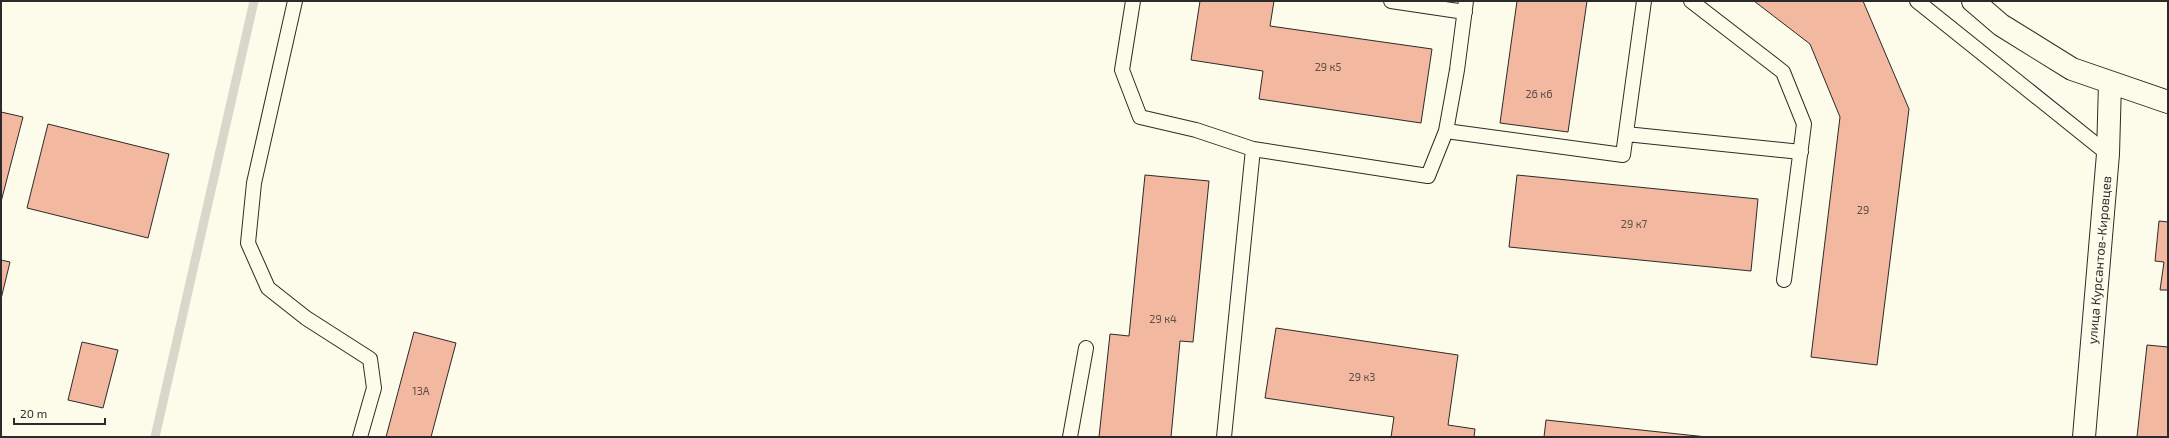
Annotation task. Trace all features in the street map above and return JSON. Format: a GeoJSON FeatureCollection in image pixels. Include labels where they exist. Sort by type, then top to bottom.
{"type":"FeatureCollection","features":[{"type":"Feature","properties":{"kind":"street"},"geometry":{"type":"LineString","coordinates":[[1973,1],[2001,25],[2072,69],[2165,102]]}},
{"type":"Feature","properties":{"kind":"street","name":"улица Курсантов-Кировцев"},"geometry":{"type":"LineString","coordinates":[[2084,437],[2108,154],[2110,83]]}},
{"type":"Feature","properties":{"kind":"lane"},"geometry":{"type":"LineString","coordinates":[[295,1],[254,183],[248,243],[268,288],[306,318],[370,358],[374,388],[360,437]]}},
{"type":"Feature","properties":{"kind":"lane"},"geometry":{"type":"LineString","coordinates":[[1133,1],[1122,70],[1140,117],[1196,130],[1253,149],[1428,176],[1446,131],[1457,70],[1465,6],[1391,1]]}},
{"type":"Feature","properties":{"kind":"lane"},"geometry":{"type":"LineString","coordinates":[[1446,131],[1623,155],[1644,1]]}},
{"type":"Feature","properties":{"kind":"lane"},"geometry":{"type":"LineString","coordinates":[[1691,1],[1783,72],[1804,124],[1784,280]]}},
{"type":"Feature","properties":{"kind":"lane"},"geometry":{"type":"LineString","coordinates":[[1917,1],[2108,154]]}},
{"type":"Feature","properties":{"kind":"lane"},"geometry":{"type":"LineString","coordinates":[[1626,134],[1801,152]]}},
{"type":"Feature","properties":{"kind":"lane"},"geometry":{"type":"LineString","coordinates":[[1224,437],[1253,149]]}},
{"type":"Feature","properties":{"kind":"lane"},"geometry":{"type":"LineString","coordinates":[[1070,437],[1086,348]]}},
{"type":"Feature","properties":{"kind":"building"},"geometry":{"type":"Polygon","coordinates":[[[1200,1],[1274,1],[1270,26],[1432,49],[1421,123],[1259,99],[1263,71],[1191,60],[1200,1]]]}},
{"type":"Feature","properties":{"kind":"building"},"geometry":{"type":"Polygon","coordinates":[[[1517,1],[1587,1],[1568,132],[1500,123],[1517,1]]]}},
{"type":"Feature","properties":{"kind":"building"},"geometry":{"type":"Polygon","coordinates":[[[1754,1],[1863,1],[1909,109],[1877,365],[1811,357],[1840,117],[1810,44],[1754,1]]]}},
{"type":"Feature","properties":{"kind":"building"},"geometry":{"type":"Polygon","coordinates":[[[1,112],[23,117],[1,202],[1,112]]]}},
{"type":"Feature","properties":{"kind":"building"},"geometry":{"type":"Polygon","coordinates":[[[48,124],[169,154],[148,238],[27,208],[48,124]]]}},
{"type":"Feature","properties":{"kind":"building"},"geometry":{"type":"Polygon","coordinates":[[[1145,175],[1209,181],[1193,342],[1180,341],[1171,437],[1099,437],[1110,334],[1129,336],[1145,175]]]}},
{"type":"Feature","properties":{"kind":"building"},"geometry":{"type":"Polygon","coordinates":[[[1517,175],[1758,199],[1751,271],[1509,247],[1517,175]]]}},
{"type":"Feature","properties":{"kind":"building"},"geometry":{"type":"Polygon","coordinates":[[[2159,221],[2168,222],[2168,290],[2160,290],[2164,262],[2155,261],[2159,221]]]}},
{"type":"Feature","properties":{"kind":"building"},"geometry":{"type":"Polygon","coordinates":[[[1,260],[10,262],[1,299],[1,260]]]}},
{"type":"Feature","properties":{"kind":"building"},"geometry":{"type":"Polygon","coordinates":[[[1276,328],[1458,355],[1448,425],[1475,429],[1474,437],[1391,437],[1394,417],[1265,398],[1276,328]]]}},
{"type":"Feature","properties":{"kind":"building"},"geometry":{"type":"Polygon","coordinates":[[[414,332],[456,343],[431,437],[386,437],[414,332]]]}},
{"type":"Feature","properties":{"kind":"building"},"geometry":{"type":"Polygon","coordinates":[[[82,342],[118,350],[103,408],[68,400],[82,342]]]}},
{"type":"Feature","properties":{"kind":"building"},"geometry":{"type":"Polygon","coordinates":[[[2147,345],[2168,347],[2168,437],[2137,437],[2147,345]]]}},
{"type":"Feature","properties":{"kind":"building"},"geometry":{"type":"Polygon","coordinates":[[[1546,420],[1707,437],[1544,437],[1546,420]]]}},
{"type":"Feature","properties":{"kind":"waterway"},"geometry":{"type":"LineString","coordinates":[[155,437],[254,1]]}}]}
